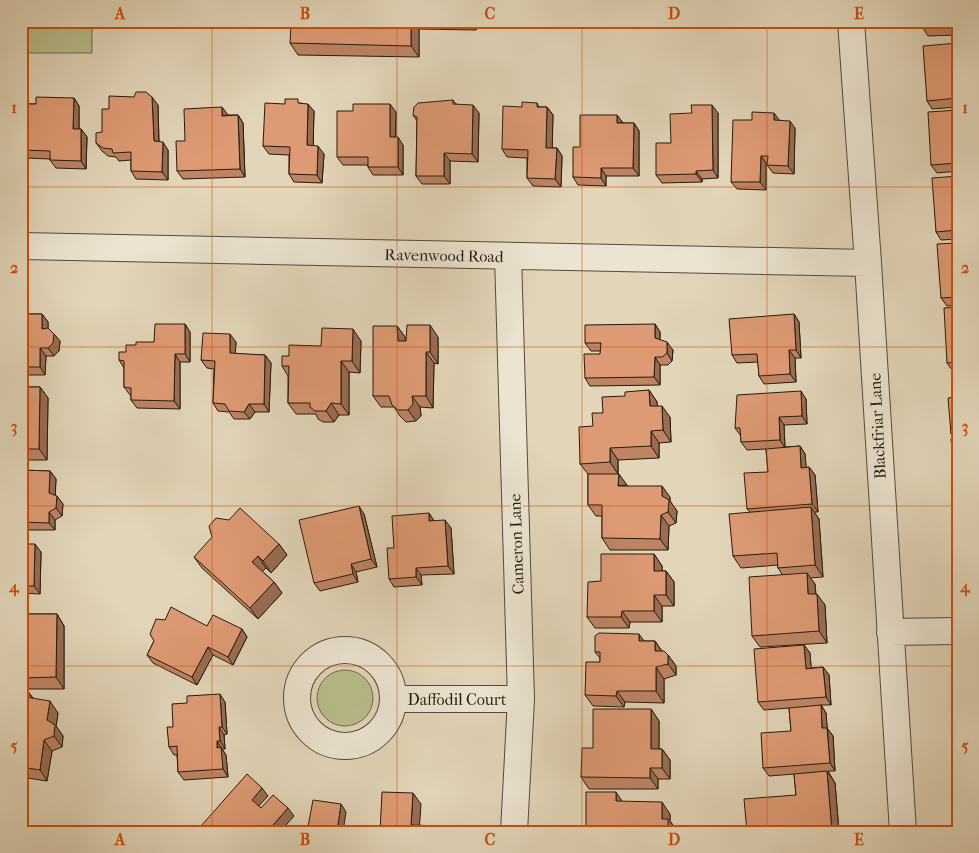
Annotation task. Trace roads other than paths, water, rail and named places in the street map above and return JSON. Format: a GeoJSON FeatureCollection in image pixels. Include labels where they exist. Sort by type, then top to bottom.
{"type":"FeatureCollection","features":[{"type":"Feature","properties":{"kind":"street","name":"Blackfriar Lane"},"geometry":{"type":"LineString","coordinates":[[850,21],[868,263],[902,832]]}},
{"type":"Feature","properties":{"kind":"street","name":"Ravenwood Road"},"geometry":{"type":"LineString","coordinates":[[21,246],[868,263]]}},
{"type":"Feature","properties":{"kind":"street","name":"Cameron Lane"},"geometry":{"type":"LineString","coordinates":[[508,256],[521,699],[514,832]]}},
{"type":"Feature","properties":{"kind":"street"},"geometry":{"type":"LineString","coordinates":[[890,632],[958,631]]}},
{"type":"Feature","properties":{"kind":"street","name":"Daffodil Court"},"geometry":{"type":"LineString","coordinates":[[393,699],[521,699]]}}]}
